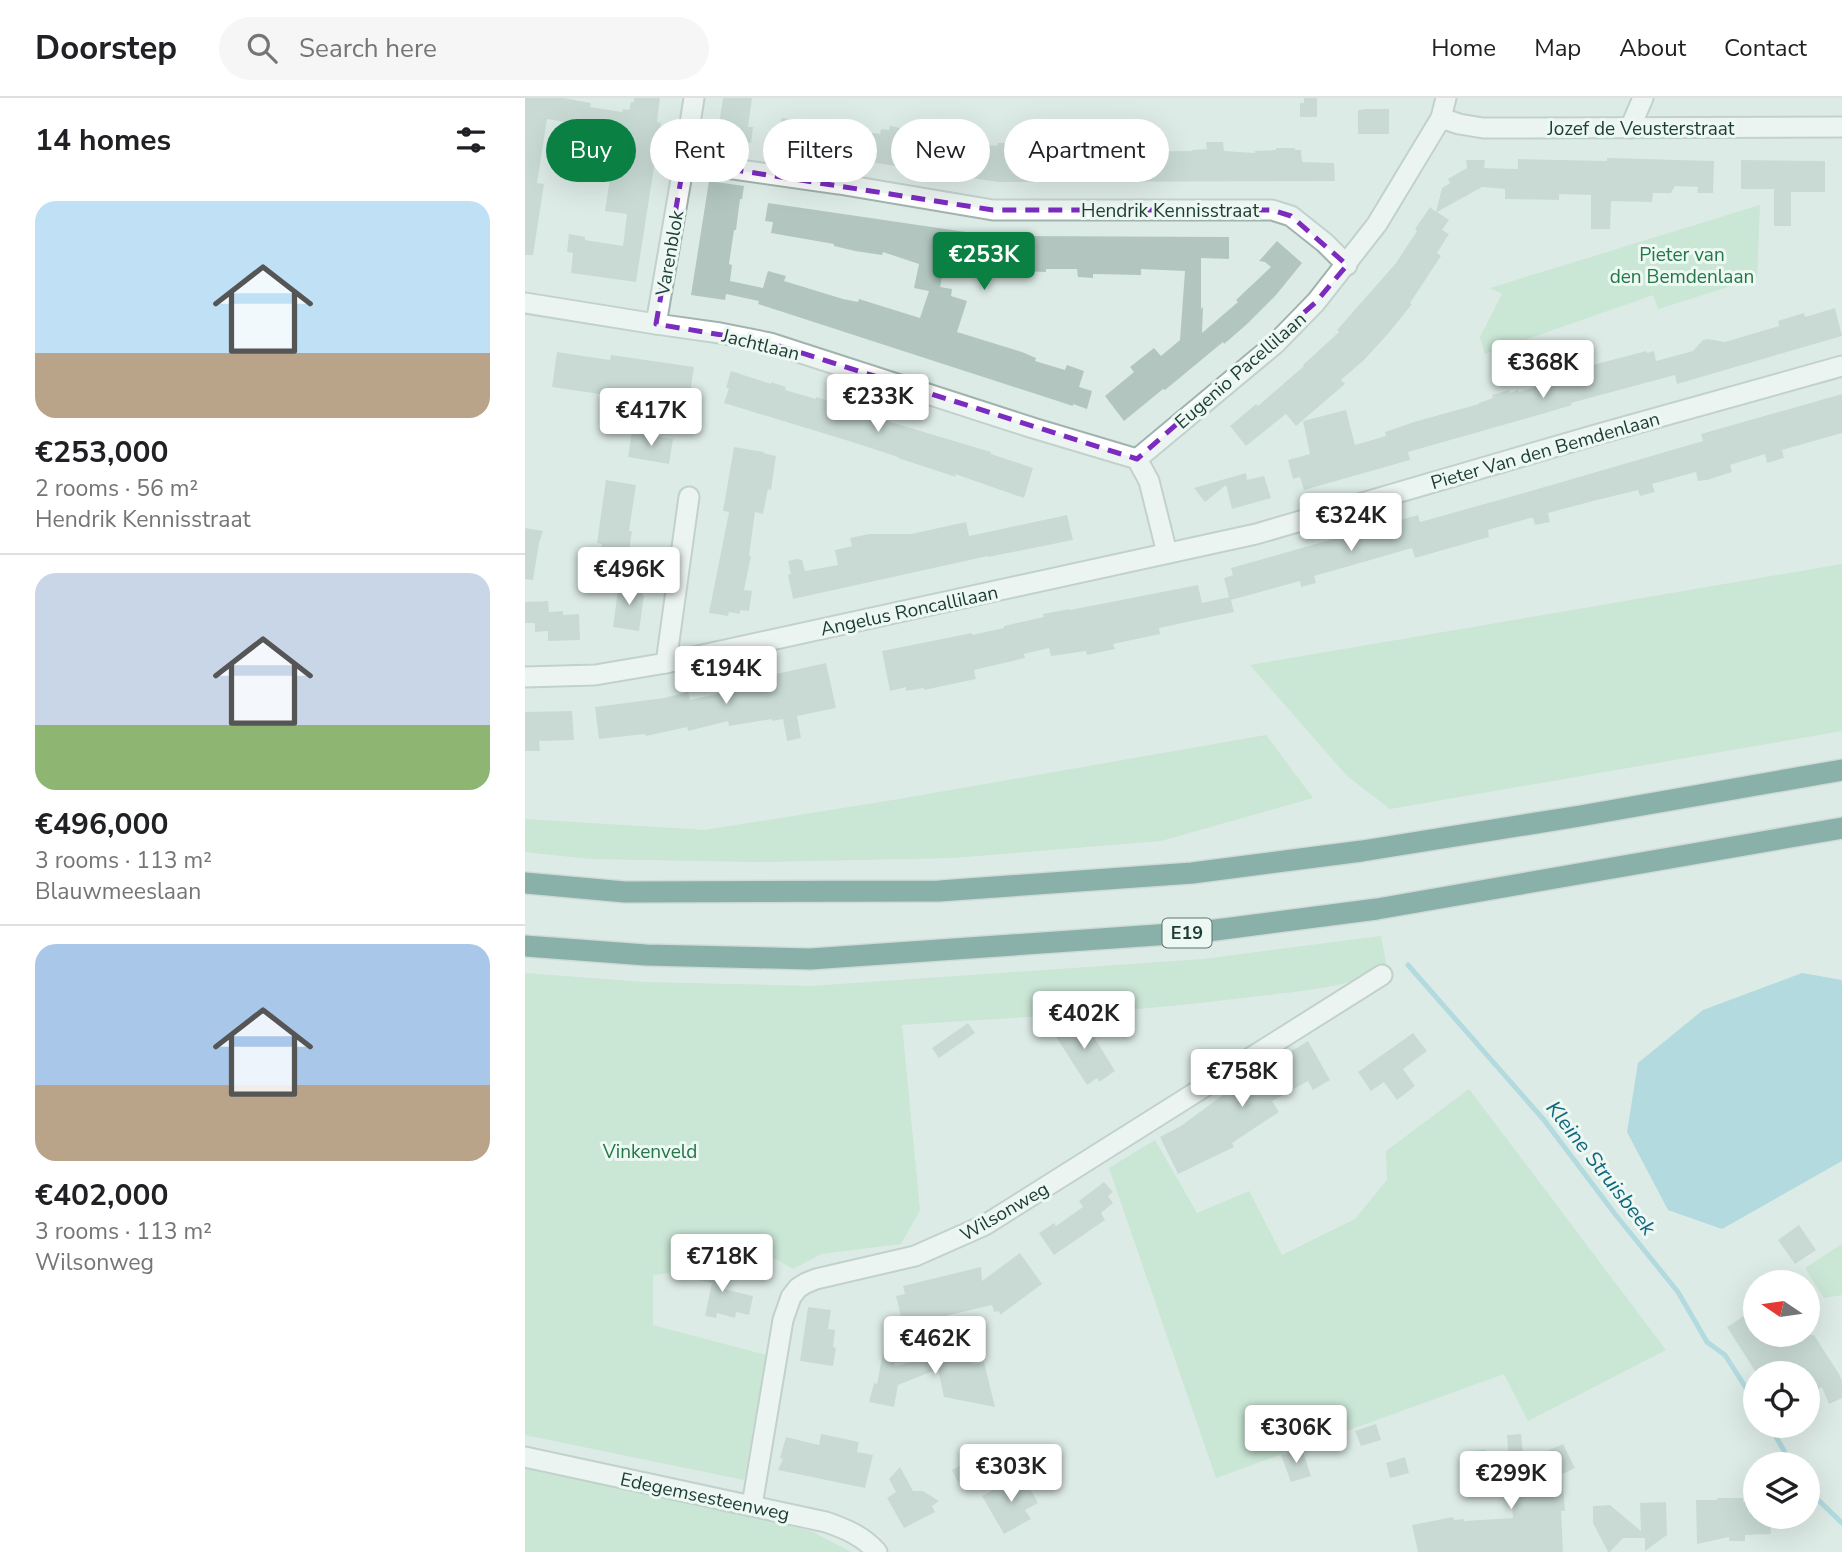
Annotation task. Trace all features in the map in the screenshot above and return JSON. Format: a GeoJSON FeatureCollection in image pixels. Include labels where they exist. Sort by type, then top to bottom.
{"type":"FeatureCollection","features":[{"type":"Feature","properties":{"kind":"highway"},"geometry":{"type":"LineString","coordinates":[[525,883],[625,892],[939,891],[1192,873],[1376,849],[1842,770]]}},
{"type":"Feature","properties":{"kind":"highway","name":"E19"},"geometry":{"type":"LineString","coordinates":[[525,946],[646,955],[810,959],[1200,932],[1377,909],[1842,828]]}},
{"type":"Feature","properties":{"kind":"street","name":"Varenblok"},"geometry":{"type":"LineString","coordinates":[[691,119],[694,98]]}},
{"type":"Feature","properties":{"kind":"street","name":"Eugenio Pacellilaan"},"geometry":{"type":"LineString","coordinates":[[1137,459],[1275,344],[1316,302],[1377,224],[1441,118],[1446,98]]}},
{"type":"Feature","properties":{"kind":"street"},"geometry":{"type":"LineString","coordinates":[[1630,128],[1643,98]]}},
{"type":"Feature","properties":{"kind":"street","name":"Jozef de Veusterstraat"},"geometry":{"type":"LineString","coordinates":[[1441,118],[1483,128],[1842,127]]}},
{"type":"Feature","properties":{"kind":"street","name":"Hendrik Kennisstraat"},"geometry":{"type":"LineString","coordinates":[[749,171],[993,210],[1272,210],[1291,216],[1347,265]]}},
{"type":"Feature","properties":{"kind":"street","name":"Varenblok"},"geometry":{"type":"LineString","coordinates":[[656,324],[681,182]]}},
{"type":"Feature","properties":{"kind":"street","name":"Jachtlaan"},"geometry":{"type":"LineString","coordinates":[[525,303],[770,343],[1137,459]]}},
{"type":"Feature","properties":{"kind":"street","name":"Pieter Van den Bemdenlaan"},"geometry":{"type":"LineString","coordinates":[[1167,553],[1269,530],[1842,366]]}},
{"type":"Feature","properties":{"kind":"street"},"geometry":{"type":"LineString","coordinates":[[1137,459],[1149,481],[1167,553]]}},
{"type":"Feature","properties":{"kind":"street"},"geometry":{"type":"LineString","coordinates":[[666,663],[689,497]]}},
{"type":"Feature","properties":{"kind":"street","name":"Angelus Roncallilaan"},"geometry":{"type":"LineString","coordinates":[[525,677],[595,675],[666,663],[1167,553]]}},
{"type":"Feature","properties":{"kind":"street","name":"Wilsonweg"},"geometry":{"type":"LineString","coordinates":[[752,1505],[783,1320],[791,1297],[798,1288],[815,1279],[915,1256],[985,1225],[1382,975]]}},
{"type":"Feature","properties":{"kind":"street","name":"Edegemsesteenweg"},"geometry":{"type":"LineString","coordinates":[[525,1457],[826,1522],[849,1530],[869,1543],[877,1552]]}},
{"type":"Feature","properties":{"kind":"highlighted area"},"geometry":{"type":"Polygon","coordinates":[[[684,162],[993,210],[1272,210],[1291,216],[1347,265],[1316,302],[1137,459],[770,343],[656,324],[684,162]]]}},
{"type":"Feature","properties":{"kind":"green space","name":"Pieter van den Bemdenlaan"},"geometry":{"type":"Polygon","coordinates":[[[1760,205],[1757,278],[1658,309],[1653,295],[1485,354],[1480,337],[1502,294],[1490,288],[1760,205]]]}},
{"type":"Feature","properties":{"kind":"green space"},"geometry":{"type":"Polygon","coordinates":[[[1842,564],[1842,731],[1390,809],[1347,776],[1250,665],[1842,564]]]}},
{"type":"Feature","properties":{"kind":"green space"},"geometry":{"type":"Polygon","coordinates":[[[1266,735],[1313,798],[1161,841],[953,858],[757,862],[590,859],[525,852],[525,819],[705,830],[1266,735]]]}},
{"type":"Feature","properties":{"kind":"green space","name":"Vinkenveld"},"geometry":{"type":"Polygon","coordinates":[[[1381,936],[1387,968],[1372,975],[1324,988],[1125,1010],[902,1025],[920,1210],[901,1244],[821,1254],[793,1269],[776,1259],[653,1275],[653,1325],[766,1355],[744,1480],[525,1435],[525,973],[644,982],[811,986],[1203,959],[1381,936]]]}},
{"type":"Feature","properties":{"kind":"green space"},"geometry":{"type":"Polygon","coordinates":[[[1469,1089],[1666,1350],[1528,1421],[1504,1374],[1216,1478],[1109,1168],[1155,1140],[1197,1213],[1249,1191],[1282,1255],[1355,1219],[1387,1180],[1386,1151],[1469,1089]]]}},
{"type":"Feature","properties":{"kind":"green space"},"geometry":{"type":"Polygon","coordinates":[[[1842,1244],[1842,1295],[1824,1298],[1820,1292],[1820,1270],[1805,1268],[1842,1244]]]}},
{"type":"Feature","properties":{"kind":"green space"},"geometry":{"type":"Polygon","coordinates":[[[525,1468],[813,1532],[851,1552],[525,1552],[525,1468]]]}},
{"type":"Feature","properties":{"kind":"water"},"geometry":{"type":"Polygon","coordinates":[[[1802,973],[1842,980],[1842,1161],[1722,1229],[1668,1210],[1627,1132],[1638,1063],[1703,1010],[1802,973]]]}},
{"type":"Feature","properties":{"kind":"water"},"geometry":{"type":"Polygon","coordinates":[[[1485,1450],[1486,1473],[1475,1474],[1474,1451],[1485,1450]]]}},
{"type":"Feature","properties":{"kind":"building"},"geometry":{"type":"Polygon","coordinates":[[[525,98],[564,98],[591,103],[590,107],[622,112],[623,109],[629,110],[634,98],[660,98],[657,119],[650,119],[652,182],[636,282],[571,273],[573,253],[567,252],[569,234],[585,237],[585,240],[623,246],[627,214],[605,211],[610,182],[636,182],[636,119],[546,119],[537,183],[544,184],[533,255],[525,255],[525,98]]]}},
{"type":"Feature","properties":{"kind":"building"},"geometry":{"type":"Polygon","coordinates":[[[723,98],[752,98],[749,120],[720,119],[723,98]]]}},
{"type":"Feature","properties":{"kind":"building"},"geometry":{"type":"Polygon","coordinates":[[[1304,98],[1317,98],[1317,117],[1300,117],[1300,103],[1304,103],[1304,98]]]}},
{"type":"Feature","properties":{"kind":"building"},"geometry":{"type":"Polygon","coordinates":[[[1389,109],[1389,134],[1358,134],[1358,110],[1389,109]]]}},
{"type":"Feature","properties":{"kind":"building"},"geometry":{"type":"Polygon","coordinates":[[[890,126],[891,126],[891,165],[877,163],[877,134],[880,134],[881,129],[889,130],[890,126]]]}},
{"type":"Feature","properties":{"kind":"building"},"geometry":{"type":"Polygon","coordinates":[[[749,127],[753,127],[751,143],[749,127]]]}},
{"type":"Feature","properties":{"kind":"building"},"geometry":{"type":"Polygon","coordinates":[[[1206,142],[1223,142],[1224,151],[1255,153],[1276,148],[1295,148],[1301,150],[1302,162],[1334,163],[1335,181],[1169,181],[1169,151],[1207,149],[1206,142]]]}},
{"type":"Feature","properties":{"kind":"building"},"geometry":{"type":"Polygon","coordinates":[[[1004,143],[1004,182],[990,181],[990,145],[1004,143]]]}},
{"type":"Feature","properties":{"kind":"building"},"geometry":{"type":"Polygon","coordinates":[[[1607,158],[1714,161],[1713,193],[1697,193],[1698,187],[1675,186],[1671,193],[1653,193],[1652,202],[1611,201],[1610,229],[1591,229],[1591,195],[1559,194],[1559,200],[1505,199],[1505,189],[1482,187],[1437,212],[1449,220],[1442,230],[1449,234],[1437,253],[1441,256],[1410,303],[1412,304],[1387,335],[1341,380],[1345,384],[1296,426],[1286,414],[1246,446],[1230,426],[1256,404],[1258,406],[1339,332],[1337,330],[1396,263],[1430,207],[1436,212],[1442,188],[1450,183],[1448,179],[1467,168],[1466,160],[1485,160],[1484,168],[1518,169],[1518,159],[1607,161],[1607,158]]]}},
{"type":"Feature","properties":{"kind":"building"},"geometry":{"type":"Polygon","coordinates":[[[1741,160],[1825,161],[1825,192],[1791,192],[1791,226],[1774,226],[1774,189],[1741,189],[1741,160]]]}},
{"type":"Feature","properties":{"kind":"building"},"geometry":{"type":"Polygon","coordinates":[[[709,182],[744,186],[734,230],[729,264],[732,265],[730,281],[763,288],[768,271],[786,276],[784,281],[843,299],[858,302],[859,299],[920,318],[929,291],[914,288],[919,264],[883,252],[882,255],[855,251],[834,244],[771,233],[773,222],[765,221],[768,203],[993,236],[1229,237],[1229,259],[1201,258],[1202,333],[1238,302],[1236,300],[1271,267],[1259,261],[1277,241],[1302,263],[1276,295],[1246,325],[1124,421],[1105,396],[1134,372],[1130,367],[1154,348],[1161,356],[1180,340],[1185,271],[1141,269],[1141,275],[1093,274],[1093,278],[1078,277],[1077,269],[1016,271],[1016,266],[997,266],[969,258],[968,263],[945,261],[940,287],[952,289],[951,296],[967,301],[957,332],[1022,352],[1036,358],[1035,361],[1065,370],[1067,365],[1084,371],[1079,387],[1092,391],[1087,409],[758,304],[759,301],[726,294],[725,300],[691,295],[709,182]]]}},
{"type":"Feature","properties":{"kind":"building"},"geometry":{"type":"Polygon","coordinates":[[[1835,308],[1842,336],[1677,384],[1675,375],[1571,403],[1572,405],[1408,452],[1410,460],[1304,490],[1300,477],[1293,479],[1288,460],[1310,454],[1303,421],[1346,410],[1355,445],[1386,436],[1385,432],[1414,422],[1479,404],[1493,398],[1492,395],[1509,390],[1510,393],[1519,392],[1587,372],[1585,367],[1646,351],[1654,351],[1656,361],[1693,351],[1703,340],[1725,342],[1779,326],[1778,321],[1804,313],[1805,317],[1835,308]]]}},
{"type":"Feature","properties":{"kind":"building"},"geometry":{"type":"Polygon","coordinates":[[[557,352],[610,360],[611,355],[694,367],[688,407],[552,387],[557,352]]]}},
{"type":"Feature","properties":{"kind":"building"},"geometry":{"type":"Polygon","coordinates":[[[731,371],[786,387],[785,390],[878,415],[877,418],[991,452],[1033,468],[1024,498],[724,403],[731,371]]]}},
{"type":"Feature","properties":{"kind":"building"},"geometry":{"type":"Polygon","coordinates":[[[1842,394],[1842,433],[1782,450],[1784,458],[1767,463],[1765,454],[1730,465],[1732,472],[1707,480],[1698,481],[1696,472],[1652,484],[1655,492],[1640,496],[1638,490],[1548,513],[1550,522],[1535,525],[1533,518],[1530,518],[1488,530],[1489,537],[1415,558],[1412,548],[1314,576],[1316,583],[1301,587],[1300,581],[1231,600],[1234,612],[1159,628],[1160,634],[1113,644],[1115,649],[1087,655],[1086,651],[1051,656],[1049,648],[1024,654],[1025,658],[974,670],[976,679],[924,690],[906,691],[906,687],[890,691],[882,651],[1004,628],[1044,617],[1043,614],[1198,585],[1202,603],[1229,597],[1224,578],[1233,575],[1231,568],[1418,515],[1420,522],[1524,493],[1703,441],[1701,434],[1842,394]]]}},
{"type":"Feature","properties":{"kind":"building"},"geometry":{"type":"Polygon","coordinates":[[[632,432],[673,439],[669,464],[628,457],[632,432]]]}},
{"type":"Feature","properties":{"kind":"building"},"geometry":{"type":"Polygon","coordinates":[[[734,447],[776,456],[771,490],[768,489],[763,514],[755,512],[751,556],[744,590],[752,591],[749,611],[740,610],[740,614],[729,612],[728,616],[709,613],[729,512],[723,511],[734,447]]]}},
{"type":"Feature","properties":{"kind":"building"},"geometry":{"type":"Polygon","coordinates":[[[1246,473],[1247,480],[1264,476],[1271,498],[1232,509],[1226,485],[1205,502],[1194,488],[1246,473]]]}},
{"type":"Feature","properties":{"kind":"building"},"geometry":{"type":"Polygon","coordinates":[[[606,480],[636,485],[628,557],[619,555],[618,560],[600,557],[602,544],[597,543],[606,480]]]}},
{"type":"Feature","properties":{"kind":"building"},"geometry":{"type":"Polygon","coordinates":[[[1067,515],[1073,540],[793,599],[788,561],[802,560],[805,571],[838,565],[835,550],[852,546],[850,538],[869,534],[911,534],[966,522],[969,536],[1067,515]]]}},
{"type":"Feature","properties":{"kind":"building"},"geometry":{"type":"Polygon","coordinates":[[[525,528],[543,531],[533,580],[525,579],[525,528]]]}},
{"type":"Feature","properties":{"kind":"building"},"geometry":{"type":"Polygon","coordinates":[[[619,582],[643,585],[639,631],[613,627],[619,582]]]}},
{"type":"Feature","properties":{"kind":"building"},"geometry":{"type":"Polygon","coordinates":[[[548,601],[549,612],[579,614],[580,640],[548,641],[548,631],[535,632],[535,623],[525,623],[525,602],[548,601]]]}},
{"type":"Feature","properties":{"kind":"building"},"geometry":{"type":"Polygon","coordinates":[[[826,663],[836,708],[797,716],[801,738],[787,741],[783,719],[772,719],[729,726],[728,721],[688,731],[687,727],[646,736],[599,739],[595,707],[664,698],[688,692],[690,700],[721,693],[720,686],[826,663]]]}},
{"type":"Feature","properties":{"kind":"building"},"geometry":{"type":"Polygon","coordinates":[[[572,711],[574,740],[539,741],[540,751],[525,751],[525,712],[572,711]]]}},
{"type":"Feature","properties":{"kind":"building"},"geometry":{"type":"Polygon","coordinates":[[[1069,1017],[1078,1031],[1091,1023],[1098,1034],[1094,1037],[1115,1071],[1099,1082],[1097,1078],[1087,1085],[1051,1029],[1069,1017]]]}},
{"type":"Feature","properties":{"kind":"building"},"geometry":{"type":"Polygon","coordinates":[[[968,1023],[975,1033],[939,1058],[932,1048],[968,1023]]]}},
{"type":"Feature","properties":{"kind":"building"},"geometry":{"type":"Polygon","coordinates":[[[1413,1033],[1427,1051],[1403,1069],[1415,1086],[1397,1100],[1384,1082],[1371,1091],[1358,1072],[1413,1033]]]}},
{"type":"Feature","properties":{"kind":"building"},"geometry":{"type":"Polygon","coordinates":[[[1308,1041],[1330,1080],[1313,1090],[1308,1081],[1272,1101],[1279,1112],[1232,1143],[1234,1147],[1178,1174],[1160,1137],[1181,1126],[1231,1089],[1308,1041]]]}},
{"type":"Feature","properties":{"kind":"building"},"geometry":{"type":"Polygon","coordinates":[[[1104,1182],[1113,1192],[1108,1196],[1113,1203],[1101,1213],[1105,1220],[1054,1255],[1039,1233],[1054,1223],[1056,1226],[1083,1207],[1079,1201],[1104,1182]]]}},
{"type":"Feature","properties":{"kind":"building"},"geometry":{"type":"Polygon","coordinates":[[[1799,1225],[1816,1250],[1795,1264],[1778,1240],[1799,1225]]]}},
{"type":"Feature","properties":{"kind":"building"},"geometry":{"type":"Polygon","coordinates":[[[1020,1253],[1042,1284],[1000,1315],[999,1311],[994,1312],[992,1305],[911,1324],[910,1319],[902,1321],[896,1296],[905,1294],[903,1286],[981,1267],[982,1281],[1020,1253]]]}},
{"type":"Feature","properties":{"kind":"building"},"geometry":{"type":"Polygon","coordinates":[[[729,1269],[724,1289],[753,1296],[749,1315],[736,1312],[735,1318],[717,1313],[716,1318],[705,1316],[712,1283],[680,1276],[681,1272],[729,1269]]]}},
{"type":"Feature","properties":{"kind":"building"},"geometry":{"type":"Polygon","coordinates":[[[808,1307],[831,1310],[828,1329],[835,1330],[833,1366],[800,1361],[808,1307]]]}},
{"type":"Feature","properties":{"kind":"building"},"geometry":{"type":"Polygon","coordinates":[[[1743,1317],[1743,1348],[1820,1348],[1820,1344],[1842,1381],[1842,1398],[1829,1404],[1822,1387],[1820,1388],[1820,1361],[1749,1361],[1727,1327],[1743,1317]]]}},
{"type":"Feature","properties":{"kind":"building"},"geometry":{"type":"Polygon","coordinates":[[[887,1330],[895,1366],[935,1357],[934,1352],[968,1344],[972,1364],[984,1362],[995,1407],[944,1397],[938,1369],[898,1385],[894,1407],[869,1402],[874,1383],[877,1384],[887,1330]]]}},
{"type":"Feature","properties":{"kind":"building"},"geometry":{"type":"Polygon","coordinates":[[[1376,1424],[1381,1440],[1361,1446],[1355,1431],[1376,1424]]]}},
{"type":"Feature","properties":{"kind":"building"},"geometry":{"type":"Polygon","coordinates":[[[821,1434],[859,1442],[857,1452],[873,1455],[865,1488],[778,1470],[783,1459],[780,1458],[786,1437],[819,1445],[821,1434]]]}},
{"type":"Feature","properties":{"kind":"building"},"geometry":{"type":"Polygon","coordinates":[[[1521,1434],[1523,1456],[1538,1455],[1563,1444],[1575,1468],[1562,1474],[1565,1511],[1561,1511],[1563,1552],[1418,1552],[1412,1525],[1453,1517],[1454,1520],[1464,1521],[1513,1518],[1507,1435],[1521,1434]]]}},
{"type":"Feature","properties":{"kind":"building"},"geometry":{"type":"Polygon","coordinates":[[[1302,1449],[1311,1476],[1291,1482],[1281,1455],[1302,1449]]]}},
{"type":"Feature","properties":{"kind":"building"},"geometry":{"type":"Polygon","coordinates":[[[1405,1457],[1409,1473],[1390,1478],[1386,1463],[1405,1457]]]}},
{"type":"Feature","properties":{"kind":"building"},"geometry":{"type":"Polygon","coordinates":[[[967,1462],[975,1476],[959,1484],[952,1470],[967,1462]]]}},
{"type":"Feature","properties":{"kind":"building"},"geometry":{"type":"Polygon","coordinates":[[[900,1467],[913,1491],[923,1491],[939,1501],[932,1506],[935,1512],[904,1528],[887,1498],[896,1492],[889,1479],[900,1467]]]}},
{"type":"Feature","properties":{"kind":"building"},"geometry":{"type":"Polygon","coordinates":[[[1022,1475],[1038,1503],[1025,1510],[1031,1519],[1004,1534],[982,1496],[1022,1475]]]}},
{"type":"Feature","properties":{"kind":"building"},"geometry":{"type":"Polygon","coordinates":[[[1743,1498],[1743,1529],[1771,1529],[1771,1534],[1745,1535],[1745,1541],[1729,1541],[1729,1537],[1697,1544],[1696,1500],[1743,1498]]]}},
{"type":"Feature","properties":{"kind":"building"},"geometry":{"type":"Polygon","coordinates":[[[1666,1502],[1667,1535],[1645,1551],[1645,1538],[1623,1538],[1608,1552],[1593,1523],[1593,1506],[1610,1505],[1641,1531],[1640,1503],[1666,1502]]]}},
{"type":"Feature","properties":{"kind":"waterway","name":"Kleine Struisbeek"},"geometry":{"type":"LineString","coordinates":[[1408,965],[1544,1120],[1678,1292],[1707,1342],[1725,1355],[1743,1383]]}},
{"type":"Feature","properties":{"kind":"waterway","name":"Kleine Struisbeek"},"geometry":{"type":"LineString","coordinates":[[1777,1438],[1785,1452]]}},
{"type":"Feature","properties":{"kind":"waterway","name":"Kleine Struisbeek"},"geometry":{"type":"LineString","coordinates":[[1820,1502],[1842,1523]]}}]}
